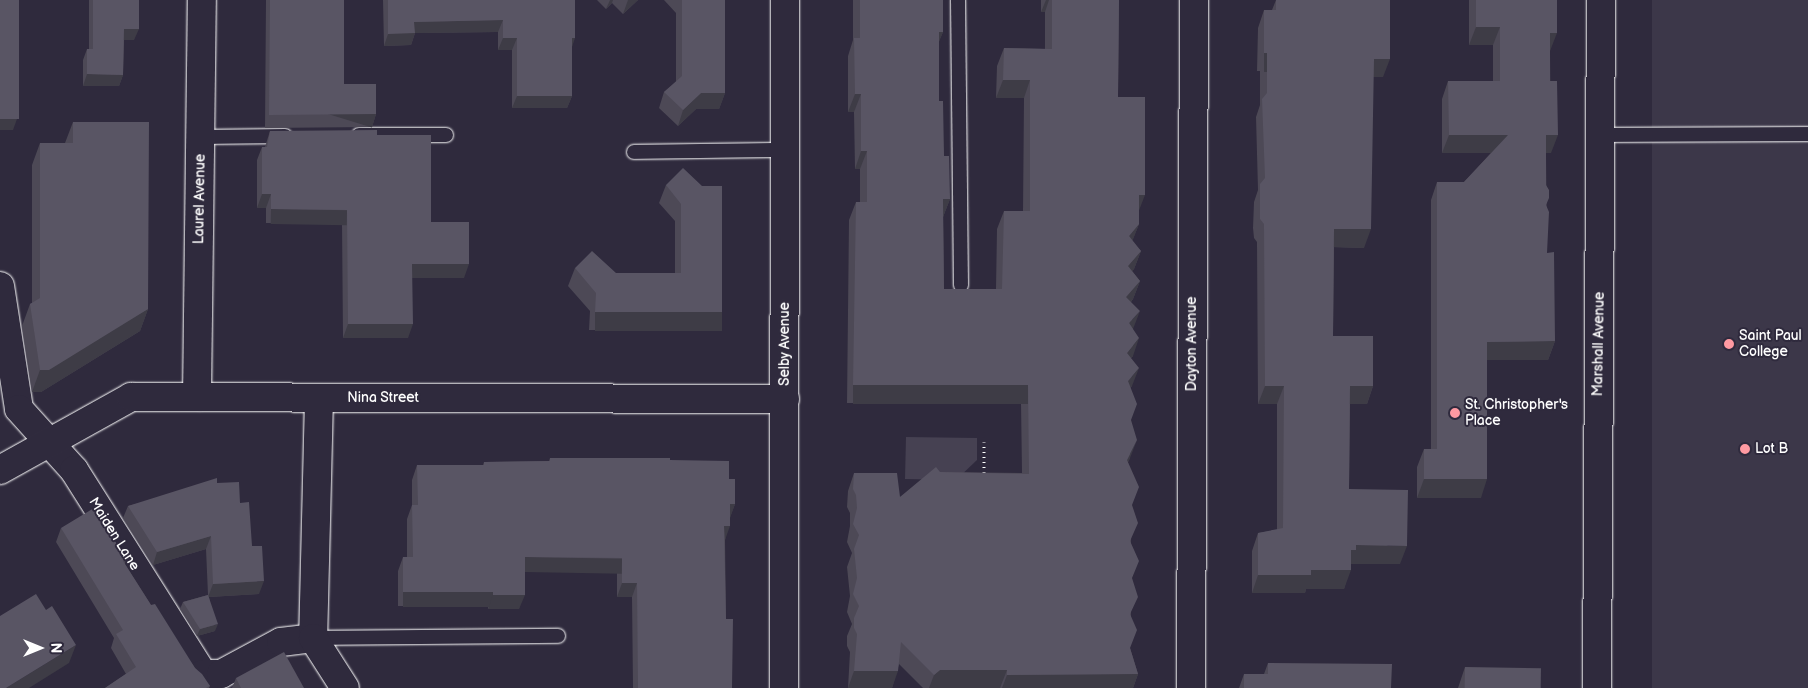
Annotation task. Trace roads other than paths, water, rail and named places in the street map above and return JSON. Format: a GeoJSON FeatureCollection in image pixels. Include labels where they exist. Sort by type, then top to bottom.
{"type":"FeatureCollection","features":[{"type":"Feature","properties":{"kind":"street","name":"Laurel Avenue"},"geometry":{"type":"LineString","coordinates":[[197,397],[202,0]]}},
{"type":"Feature","properties":{"kind":"street","name":"Selby Avenue"},"geometry":{"type":"LineString","coordinates":[[784,688],[785,0]]}},
{"type":"Feature","properties":{"kind":"street","name":"Dayton Avenue"},"geometry":{"type":"LineString","coordinates":[[1191,688],[1194,0]]}},
{"type":"Feature","properties":{"kind":"street","name":"Marshall Avenue"},"geometry":{"type":"LineString","coordinates":[[1597,688],[1601,0]]}},
{"type":"Feature","properties":{"kind":"street","name":"Maiden Lane"},"geometry":{"type":"LineString","coordinates":[[0,286],[19,409],[51,442],[74,470],[203,674],[221,674],[281,642],[313,638]]}},
{"type":"Feature","properties":{"kind":"street","name":"Nina Street"},"geometry":{"type":"LineString","coordinates":[[0,470],[131,397],[785,399]]}},
{"type":"Feature","properties":{"kind":"street"},"geometry":{"type":"LineString","coordinates":[[319,398],[313,638],[345,688]]}},
{"type":"Feature","properties":{"kind":"lane"},"geometry":{"type":"LineString","coordinates":[[958,0],[961,285]]}},
{"type":"Feature","properties":{"kind":"lane"},"geometry":{"type":"LineString","coordinates":[[1601,135],[1808,134]]}},
{"type":"Feature","properties":{"kind":"lane"},"geometry":{"type":"LineString","coordinates":[[348,135],[446,135]]}},
{"type":"Feature","properties":{"kind":"lane"},"geometry":{"type":"LineString","coordinates":[[201,137],[300,136]]}},
{"type":"Feature","properties":{"kind":"lane"},"geometry":{"type":"LineString","coordinates":[[634,152],[785,150]]}},
{"type":"Feature","properties":{"kind":"lane"},"geometry":{"type":"LineString","coordinates":[[313,638],[558,636]]}},
{"type":"Feature","properties":{"kind":"place","name":"Saint Paul College"},"geometry":{"type":"Point","coordinates":[1729,344]}},
{"type":"Feature","properties":{"kind":"place","name":"St. Christopher's Place"},"geometry":{"type":"Point","coordinates":[1455,413]}},
{"type":"Feature","properties":{"kind":"place","name":"Lot B"},"geometry":{"type":"Point","coordinates":[1745,449]}}]}
